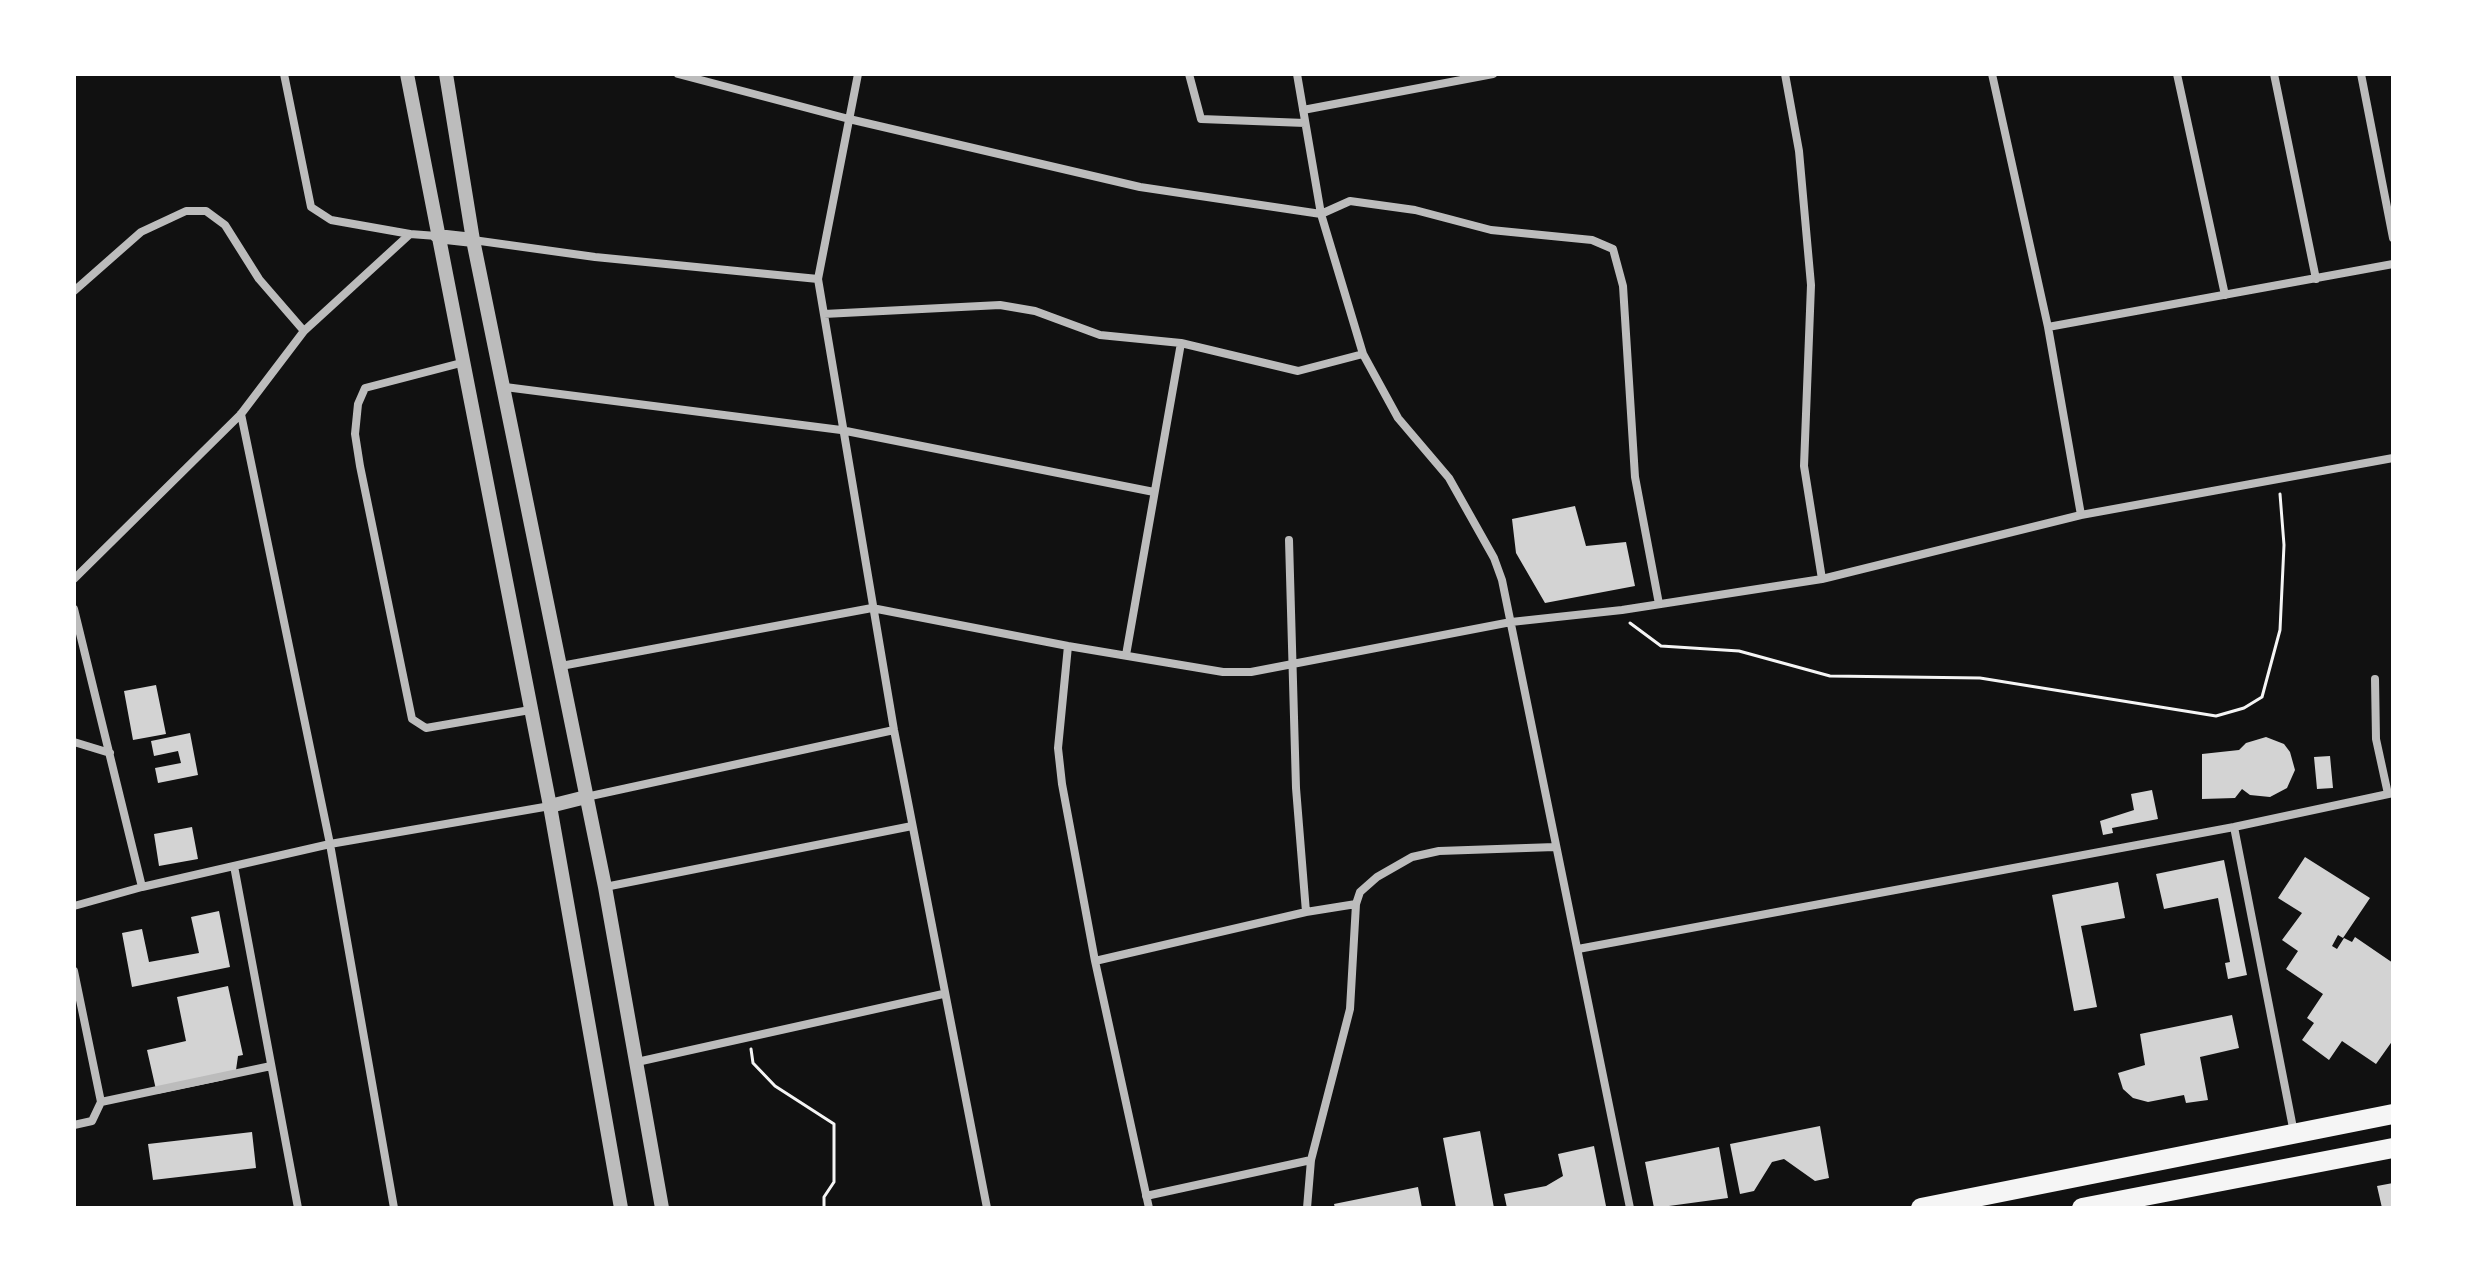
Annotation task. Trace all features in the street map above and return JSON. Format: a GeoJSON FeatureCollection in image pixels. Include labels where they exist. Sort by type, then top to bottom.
{"type":"FeatureCollection","features":[{"type":"Feature","properties":{"kind":"highway"},"geometry":{"type":"LineString","coordinates":[[1921,1208],[2393,1114]]}},
{"type":"Feature","properties":{"kind":"highway"},"geometry":{"type":"LineString","coordinates":[[2324,1128],[2331,1161]]}},
{"type":"Feature","properties":{"kind":"highway"},"geometry":{"type":"LineString","coordinates":[[2082,1208],[2393,1148]]}},
{"type":"Feature","properties":{"kind":"highway"},"geometry":{"type":"LineString","coordinates":[[2212,1150],[2218,1182]]}},
{"type":"Feature","properties":{"kind":"street"},"geometry":{"type":"LineString","coordinates":[[284,74],[311,207],[331,220],[410,234],[595,257],[818,279]]}},
{"type":"Feature","properties":{"kind":"street"},"geometry":{"type":"LineString","coordinates":[[407,74],[461,363],[550,806],[621,1208]]}},
{"type":"Feature","properties":{"kind":"street"},"geometry":{"type":"LineString","coordinates":[[446,74],[473,240],[605,887],[662,1208]]}},
{"type":"Feature","properties":{"kind":"street"},"geometry":{"type":"LineString","coordinates":[[678,74],[849,119],[1140,187],[1321,214],[1350,201],[1415,210],[1491,230],[1592,240],[1613,249],[1618,258],[1623,286],[1635,477],[1659,604]]}},
{"type":"Feature","properties":{"kind":"street"},"geometry":{"type":"LineString","coordinates":[[858,74],[818,279],[841,430],[894,730],[987,1208]]}},
{"type":"Feature","properties":{"kind":"street"},"geometry":{"type":"LineString","coordinates":[[1189,74],[1201,119],[1305,123]]}},
{"type":"Feature","properties":{"kind":"street"},"geometry":{"type":"LineString","coordinates":[[1297,74],[1321,214],[1363,354],[1398,418],[1449,478],[1484,538],[1502,580],[1630,1208]]}},
{"type":"Feature","properties":{"kind":"street"},"geometry":{"type":"LineString","coordinates":[[1303,110],[1493,74]]}},
{"type":"Feature","properties":{"kind":"street"},"geometry":{"type":"LineString","coordinates":[[1785,74],[1799,151],[1809,258],[1804,466],[1822,579]]}},
{"type":"Feature","properties":{"kind":"street"},"geometry":{"type":"LineString","coordinates":[[1992,74],[2048,327],[2081,515]]}},
{"type":"Feature","properties":{"kind":"street"},"geometry":{"type":"LineString","coordinates":[[2177,74],[2225,295]]}},
{"type":"Feature","properties":{"kind":"street"},"geometry":{"type":"LineString","coordinates":[[2274,74],[2316,279]]}},
{"type":"Feature","properties":{"kind":"street"},"geometry":{"type":"LineString","coordinates":[[2361,74],[2393,238]]}},
{"type":"Feature","properties":{"kind":"street"},"geometry":{"type":"LineString","coordinates":[[74,291],[141,232],[186,211],[206,211],[225,225],[259,279],[304,331]]}},
{"type":"Feature","properties":{"kind":"street"},"geometry":{"type":"LineString","coordinates":[[74,579],[241,414],[304,331],[410,234]]}},
{"type":"Feature","properties":{"kind":"street"},"geometry":{"type":"LineString","coordinates":[[2048,327],[2393,264]]}},
{"type":"Feature","properties":{"kind":"street"},"geometry":{"type":"LineString","coordinates":[[824,314],[1000,305],[1035,311],[1100,335],[1181,343],[1298,371],[1363,354]]}},
{"type":"Feature","properties":{"kind":"street"},"geometry":{"type":"LineString","coordinates":[[1126,655],[1181,343]]}},
{"type":"Feature","properties":{"kind":"street"},"geometry":{"type":"LineString","coordinates":[[461,363],[365,388],[358,404],[355,434],[360,466],[412,719],[426,728],[530,710]]}},
{"type":"Feature","properties":{"kind":"street"},"geometry":{"type":"LineString","coordinates":[[505,387],[841,430],[1154,492]]}},
{"type":"Feature","properties":{"kind":"street"},"geometry":{"type":"LineString","coordinates":[[241,414],[330,844],[394,1208]]}},
{"type":"Feature","properties":{"kind":"street"},"geometry":{"type":"LineString","coordinates":[[561,666],[872,608],[1068,646],[1237,673],[1511,622],[1622,610],[1822,579],[2081,515],[2393,458]]}},
{"type":"Feature","properties":{"kind":"street"},"geometry":{"type":"LineString","coordinates":[[1289,540],[1296,788],[1306,912]]}},
{"type":"Feature","properties":{"kind":"street"},"geometry":{"type":"LineString","coordinates":[[74,609],[142,887]]}},
{"type":"Feature","properties":{"kind":"street"},"geometry":{"type":"LineString","coordinates":[[1068,646],[1058,748],[1095,961],[1149,1208]]}},
{"type":"Feature","properties":{"kind":"street"},"geometry":{"type":"LineString","coordinates":[[1578,949],[2234,827],[2390,794],[2376,739],[2375,679]]}},
{"type":"Feature","properties":{"kind":"street"},"geometry":{"type":"LineString","coordinates":[[74,906],[142,887],[330,844],[550,806],[894,730]]}},
{"type":"Feature","properties":{"kind":"street"},"geometry":{"type":"LineString","coordinates":[[74,742],[110,753]]}},
{"type":"Feature","properties":{"kind":"street"},"geometry":{"type":"LineString","coordinates":[[605,887],[912,826]]}},
{"type":"Feature","properties":{"kind":"street"},"geometry":{"type":"LineString","coordinates":[[2234,827],[2294,1134]]}},
{"type":"Feature","properties":{"kind":"street"},"geometry":{"type":"LineString","coordinates":[[1307,1208],[1311,1160],[1350,1009],[1356,904],[1360,892],[1377,877],[1412,857],[1439,851],[1555,847]]}},
{"type":"Feature","properties":{"kind":"street"},"geometry":{"type":"LineString","coordinates":[[234,866],[298,1208]]}},
{"type":"Feature","properties":{"kind":"street"},"geometry":{"type":"LineString","coordinates":[[1095,961],[1306,912],[1356,904]]}},
{"type":"Feature","properties":{"kind":"street"},"geometry":{"type":"LineString","coordinates":[[74,971],[101,1102],[92,1121],[74,1125]]}},
{"type":"Feature","properties":{"kind":"street"},"geometry":{"type":"LineString","coordinates":[[637,1062],[943,994]]}},
{"type":"Feature","properties":{"kind":"street"},"geometry":{"type":"LineString","coordinates":[[101,1102],[271,1066]]}},
{"type":"Feature","properties":{"kind":"street"},"geometry":{"type":"LineString","coordinates":[[1146,1196],[1311,1160]]}},
{"type":"Feature","properties":{"kind":"path"},"geometry":{"type":"LineString","coordinates":[[1622,610],[1635,629],[1661,646],[1739,651],[1830,676],[1980,678],[2216,716],[2244,708],[2262,697],[2280,630],[2284,545],[2279,481]]}},
{"type":"Feature","properties":{"kind":"path"},"geometry":{"type":"LineString","coordinates":[[750,1037],[753,1063],[775,1086],[834,1124],[834,1182],[824,1197],[824,1208]]}},
{"type":"Feature","properties":{"kind":"building"},"geometry":{"type":"Polygon","coordinates":[[[1575,506],[1586,546],[1626,542],[1635,586],[1545,603],[1516,553],[1512,519],[1575,506]]]}},
{"type":"Feature","properties":{"kind":"building"},"geometry":{"type":"Polygon","coordinates":[[[156,685],[166,734],[133,740],[124,691],[156,685]]]}},
{"type":"Feature","properties":{"kind":"building"},"geometry":{"type":"Polygon","coordinates":[[[190,733],[198,775],[158,783],[155,768],[181,763],[178,751],[154,756],[151,741],[190,733]]]}},
{"type":"Feature","properties":{"kind":"building"},"geometry":{"type":"Polygon","coordinates":[[[2266,737],[2284,744],[2290,752],[2295,770],[2287,788],[2270,797],[2250,795],[2242,789],[2235,798],[2202,799],[2202,754],[2239,750],[2246,743],[2266,737]]]}},
{"type":"Feature","properties":{"kind":"building"},"geometry":{"type":"Polygon","coordinates":[[[2330,756],[2333,788],[2317,789],[2314,757],[2330,756]]]}},
{"type":"Feature","properties":{"kind":"building"},"geometry":{"type":"Polygon","coordinates":[[[2152,790],[2158,819],[2112,828],[2113,833],[2103,835],[2100,821],[2134,810],[2131,794],[2152,790]]]}},
{"type":"Feature","properties":{"kind":"building"},"geometry":{"type":"Polygon","coordinates":[[[192,827],[198,859],[159,866],[154,834],[192,827]]]}},
{"type":"Feature","properties":{"kind":"building"},"geometry":{"type":"Polygon","coordinates":[[[2305,857],[2370,898],[2343,938],[2338,935],[2332,946],[2337,949],[2344,938],[2352,942],[2355,937],[2393,963],[2393,1040],[2376,1064],[2342,1041],[2329,1060],[2302,1040],[2314,1023],[2307,1018],[2323,994],[2286,969],[2298,951],[2282,940],[2302,913],[2278,898],[2305,857]]]}},
{"type":"Feature","properties":{"kind":"building"},"geometry":{"type":"Polygon","coordinates":[[[2224,860],[2247,975],[2228,979],[2225,963],[2230,962],[2218,898],[2164,909],[2156,874],[2224,860]]]}},
{"type":"Feature","properties":{"kind":"building"},"geometry":{"type":"Polygon","coordinates":[[[2118,882],[2125,918],[2081,926],[2097,1007],[2074,1011],[2052,895],[2118,882]]]}},
{"type":"Feature","properties":{"kind":"building"},"geometry":{"type":"Polygon","coordinates":[[[219,911],[230,967],[132,987],[122,933],[142,929],[149,962],[199,953],[191,917],[219,911]]]}},
{"type":"Feature","properties":{"kind":"building"},"geometry":{"type":"Polygon","coordinates":[[[228,986],[243,1055],[238,1056],[236,1070],[224,1080],[157,1094],[147,1050],[186,1041],[177,997],[228,986]]]}},
{"type":"Feature","properties":{"kind":"building"},"geometry":{"type":"Polygon","coordinates":[[[2232,1015],[2239,1048],[2200,1057],[2208,1100],[2186,1103],[2184,1095],[2148,1102],[2133,1098],[2123,1089],[2118,1073],[2145,1065],[2140,1034],[2232,1015]]]}},
{"type":"Feature","properties":{"kind":"building"},"geometry":{"type":"Polygon","coordinates":[[[1820,1126],[1829,1178],[1815,1181],[1784,1159],[1772,1162],[1754,1191],[1740,1194],[1730,1144],[1820,1126]]]}},
{"type":"Feature","properties":{"kind":"building"},"geometry":{"type":"Polygon","coordinates":[[[1480,1131],[1494,1208],[1456,1208],[1443,1138],[1480,1131]]]}},
{"type":"Feature","properties":{"kind":"building"},"geometry":{"type":"Polygon","coordinates":[[[252,1132],[256,1168],[153,1180],[148,1144],[252,1132]]]}},
{"type":"Feature","properties":{"kind":"building"},"geometry":{"type":"Polygon","coordinates":[[[1594,1146],[1606,1206],[1507,1208],[1504,1194],[1546,1186],[1563,1176],[1558,1154],[1594,1146]]]}},
{"type":"Feature","properties":{"kind":"building"},"geometry":{"type":"Polygon","coordinates":[[[1719,1147],[1728,1198],[1654,1208],[1645,1162],[1719,1147]]]}},
{"type":"Feature","properties":{"kind":"building"},"geometry":{"type":"Polygon","coordinates":[[[2393,1183],[2393,1208],[2382,1208],[2377,1186],[2393,1183]]]}},
{"type":"Feature","properties":{"kind":"building"},"geometry":{"type":"Polygon","coordinates":[[[1418,1187],[1422,1208],[1335,1208],[1334,1204],[1418,1187]]]}}]}
